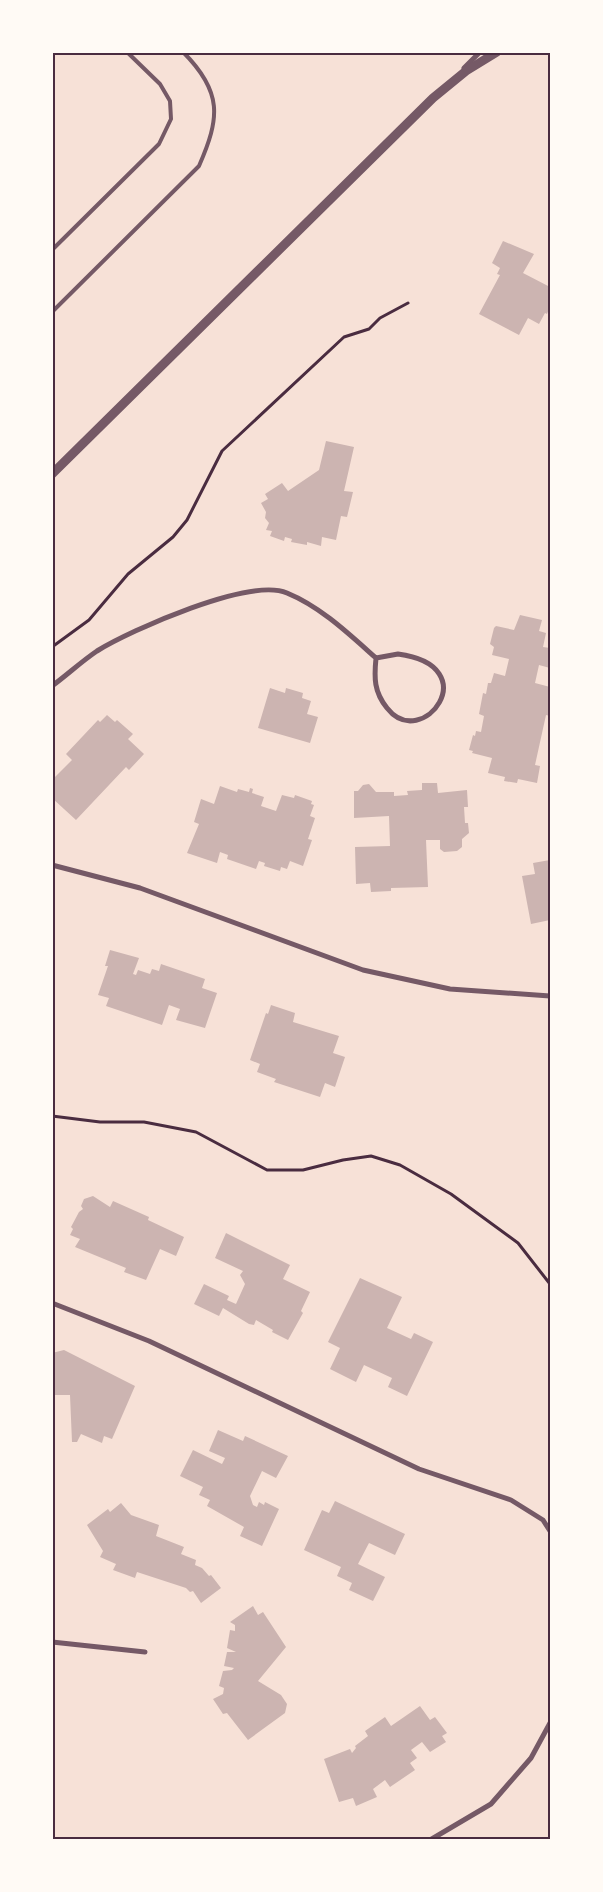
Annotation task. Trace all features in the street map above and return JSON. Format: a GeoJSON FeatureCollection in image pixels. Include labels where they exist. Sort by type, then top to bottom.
{"type":"FeatureCollection","features":[{"type":"Feature","properties":{"kind":"street"},"geometry":{"type":"LineString","coordinates":[[52,474],[480,52]]}},
{"type":"Feature","properties":{"kind":"street"},"geometry":{"type":"LineString","coordinates":[[445,88],[466,71],[497,52]]}},
{"type":"Feature","properties":{"kind":"street"},"geometry":{"type":"LineString","coordinates":[[52,686],[98,651],[151,625],[205,603],[254,591],[286,592],[339,624],[376,658]]}},
{"type":"Feature","properties":{"kind":"street"},"geometry":{"type":"LineString","coordinates":[[398,654],[416,656],[430,663],[440,673],[444,686],[443,697],[434,710],[420,720],[406,722],[392,715],[379,697],[374,680],[376,658],[398,654]]}},
{"type":"Feature","properties":{"kind":"street"},"geometry":{"type":"LineString","coordinates":[[52,865],[140,888],[363,970],[450,989],[550,996]]}},
{"type":"Feature","properties":{"kind":"street"},"geometry":{"type":"LineString","coordinates":[[52,1304],[149,1341],[419,1469],[511,1500],[543,1520],[550,1531]]}},
{"type":"Feature","properties":{"kind":"street"},"geometry":{"type":"LineString","coordinates":[[52,1642],[145,1652]]}},
{"type":"Feature","properties":{"kind":"street"},"geometry":{"type":"LineString","coordinates":[[430,1840],[490,1804],[531,1758],[550,1723]]}},
{"type":"Feature","properties":{"kind":"lane"},"geometry":{"type":"LineString","coordinates":[[52,250],[159,144],[172,119],[170,101],[160,84],[127,52]]}},
{"type":"Feature","properties":{"kind":"lane"},"geometry":{"type":"LineString","coordinates":[[52,312],[199,166],[213,135],[215,111],[209,85],[197,67],[182,52]]}},
{"type":"Feature","properties":{"kind":"path"},"geometry":{"type":"LineString","coordinates":[[52,647],[89,620],[128,574],[173,537],[187,520],[222,450],[344,337],[369,329],[380,318],[408,303]]}},
{"type":"Feature","properties":{"kind":"path"},"geometry":{"type":"LineString","coordinates":[[52,1116],[100,1122],[144,1122],[196,1132],[267,1170],[303,1170],[343,1160],[371,1156],[400,1165],[451,1194],[518,1243],[550,1284]]}},
{"type":"Feature","properties":{"kind":"building"},"geometry":{"type":"Polygon","coordinates":[[[503,241],[534,254],[523,273],[550,287],[550,307],[547,314],[545,313],[539,324],[528,318],[519,335],[479,314],[500,275],[497,274],[500,268],[492,263],[503,241]]]}},
{"type":"Feature","properties":{"kind":"building"},"geometry":{"type":"Polygon","coordinates":[[[326,441],[354,447],[344,491],[353,492],[347,517],[341,516],[336,540],[322,537],[321,546],[307,542],[307,545],[291,542],[292,539],[285,537],[284,541],[270,536],[272,531],[266,530],[269,523],[265,518],[266,512],[261,503],[268,499],[265,494],[282,483],[288,491],[319,470],[326,441]]]}},
{"type":"Feature","properties":{"kind":"building"},"geometry":{"type":"Polygon","coordinates":[[[520,615],[542,620],[539,631],[546,633],[543,647],[550,648],[550,668],[539,665],[535,683],[550,687],[550,716],[546,715],[535,765],[540,766],[537,783],[518,779],[517,783],[504,781],[505,777],[488,773],[492,758],[472,753],[473,751],[469,750],[473,735],[475,736],[476,731],[481,732],[484,716],[479,714],[483,693],[486,694],[488,683],[491,683],[494,673],[505,676],[509,659],[492,655],[494,647],[490,644],[494,628],[496,626],[514,630],[520,615]]]}},
{"type":"Feature","properties":{"kind":"building"},"geometry":{"type":"Polygon","coordinates":[[[270,688],[285,693],[286,688],[303,693],[302,698],[311,701],[307,714],[318,717],[310,743],[258,728],[270,688]]]}},
{"type":"Feature","properties":{"kind":"building"},"geometry":{"type":"Polygon","coordinates":[[[107,715],[115,722],[117,720],[133,734],[128,739],[144,754],[129,770],[126,767],[76,820],[52,798],[52,780],[72,760],[66,754],[98,720],[100,722],[107,715]]]}},
{"type":"Feature","properties":{"kind":"building"},"geometry":{"type":"Polygon","coordinates":[[[422,783],[437,783],[438,793],[467,790],[468,807],[464,807],[465,823],[468,823],[469,833],[462,839],[462,847],[457,851],[444,852],[440,849],[440,840],[426,840],[428,887],[391,888],[391,891],[371,892],[370,883],[356,884],[355,847],[390,846],[389,816],[354,818],[354,791],[358,791],[363,785],[369,784],[376,792],[394,792],[394,796],[408,795],[407,791],[422,790],[422,783]]]}},
{"type":"Feature","properties":{"kind":"building"},"geometry":{"type":"Polygon","coordinates":[[[220,786],[237,792],[238,789],[249,792],[250,788],[253,789],[252,793],[264,797],[261,806],[276,811],[282,795],[294,798],[295,795],[312,801],[311,804],[314,805],[310,816],[315,818],[308,839],[312,840],[303,866],[290,861],[287,869],[281,867],[280,871],[264,866],[265,863],[259,861],[256,869],[227,859],[228,855],[220,852],[217,863],[187,853],[199,824],[194,822],[201,799],[214,804],[220,786]]]}},
{"type":"Feature","properties":{"kind":"building"},"geometry":{"type":"Polygon","coordinates":[[[550,860],[550,920],[531,924],[522,876],[535,874],[533,863],[550,860]]]}},
{"type":"Feature","properties":{"kind":"building"},"geometry":{"type":"Polygon","coordinates":[[[110,950],[139,958],[133,974],[136,975],[138,970],[150,974],[152,969],[159,971],[161,964],[205,979],[202,988],[217,993],[205,1028],[176,1020],[180,1009],[169,1005],[162,1025],[106,1006],[109,998],[98,995],[108,966],[105,966],[110,950]]]}},
{"type":"Feature","properties":{"kind":"building"},"geometry":{"type":"Polygon","coordinates":[[[271,1005],[295,1013],[293,1022],[339,1036],[333,1053],[345,1057],[335,1087],[325,1083],[320,1097],[274,1082],[276,1079],[257,1072],[260,1064],[250,1060],[266,1013],[268,1014],[271,1005]]]}},
{"type":"Feature","properties":{"kind":"building"},"geometry":{"type":"Polygon","coordinates":[[[93,1196],[110,1207],[113,1201],[149,1217],[148,1220],[184,1237],[176,1256],[160,1249],[146,1280],[124,1272],[126,1268],[75,1247],[80,1239],[70,1235],[73,1229],[71,1227],[79,1212],[83,1209],[81,1206],[84,1199],[93,1196]]]}},
{"type":"Feature","properties":{"kind":"building"},"geometry":{"type":"Polygon","coordinates":[[[226,1233],[290,1265],[283,1279],[310,1292],[301,1311],[303,1313],[288,1340],[272,1332],[273,1330],[256,1320],[254,1325],[249,1324],[223,1308],[219,1316],[194,1304],[204,1284],[229,1296],[227,1300],[236,1304],[245,1284],[240,1275],[243,1271],[215,1258],[226,1233]]]}},
{"type":"Feature","properties":{"kind":"building"},"geometry":{"type":"Polygon","coordinates":[[[360,1278],[402,1297],[387,1328],[411,1339],[414,1333],[433,1342],[407,1396],[388,1387],[392,1378],[364,1365],[356,1382],[330,1369],[340,1348],[328,1342],[360,1278]]]}},
{"type":"Feature","properties":{"kind":"building"},"geometry":{"type":"Polygon","coordinates":[[[64,1350],[135,1386],[112,1439],[104,1436],[102,1443],[81,1434],[77,1442],[72,1442],[70,1395],[52,1395],[52,1353],[64,1350]]]}},
{"type":"Feature","properties":{"kind":"building"},"geometry":{"type":"Polygon","coordinates":[[[218,1430],[243,1441],[245,1436],[288,1456],[276,1478],[262,1471],[250,1496],[253,1505],[257,1507],[259,1502],[264,1505],[265,1502],[279,1509],[262,1546],[240,1536],[244,1527],[207,1506],[210,1500],[199,1495],[203,1487],[180,1476],[193,1450],[222,1464],[225,1458],[209,1451],[218,1430]]]}},
{"type":"Feature","properties":{"kind":"building"},"geometry":{"type":"Polygon","coordinates":[[[335,1501],[405,1534],[395,1555],[369,1543],[358,1564],[385,1577],[373,1601],[349,1590],[352,1583],[337,1576],[341,1567],[304,1550],[322,1510],[329,1513],[335,1501]]]}},
{"type":"Feature","properties":{"kind":"building"},"geometry":{"type":"Polygon","coordinates":[[[121,1503],[131,1515],[159,1525],[156,1536],[184,1547],[181,1554],[196,1560],[195,1565],[202,1568],[209,1576],[211,1575],[221,1588],[201,1603],[193,1591],[190,1592],[186,1588],[137,1572],[135,1578],[113,1570],[116,1564],[100,1557],[103,1551],[87,1525],[108,1509],[110,1512],[121,1503]]]}},
{"type":"Feature","properties":{"kind":"building"},"geometry":{"type":"Polygon","coordinates":[[[253,1606],[258,1615],[263,1612],[286,1647],[258,1681],[281,1695],[287,1704],[285,1713],[248,1740],[227,1713],[223,1714],[213,1699],[223,1694],[224,1688],[219,1686],[223,1671],[234,1668],[224,1666],[227,1652],[236,1652],[227,1648],[230,1630],[235,1631],[235,1625],[230,1622],[253,1606]]]}},
{"type":"Feature","properties":{"kind":"building"},"geometry":{"type":"Polygon","coordinates":[[[420,1706],[430,1720],[435,1717],[447,1733],[442,1736],[446,1742],[430,1752],[422,1742],[411,1750],[417,1758],[410,1763],[415,1770],[390,1787],[385,1780],[373,1789],[377,1797],[356,1806],[353,1798],[339,1802],[324,1759],[350,1749],[352,1753],[356,1748],[355,1746],[368,1736],[365,1731],[385,1717],[391,1726],[420,1706]]]}}]}
